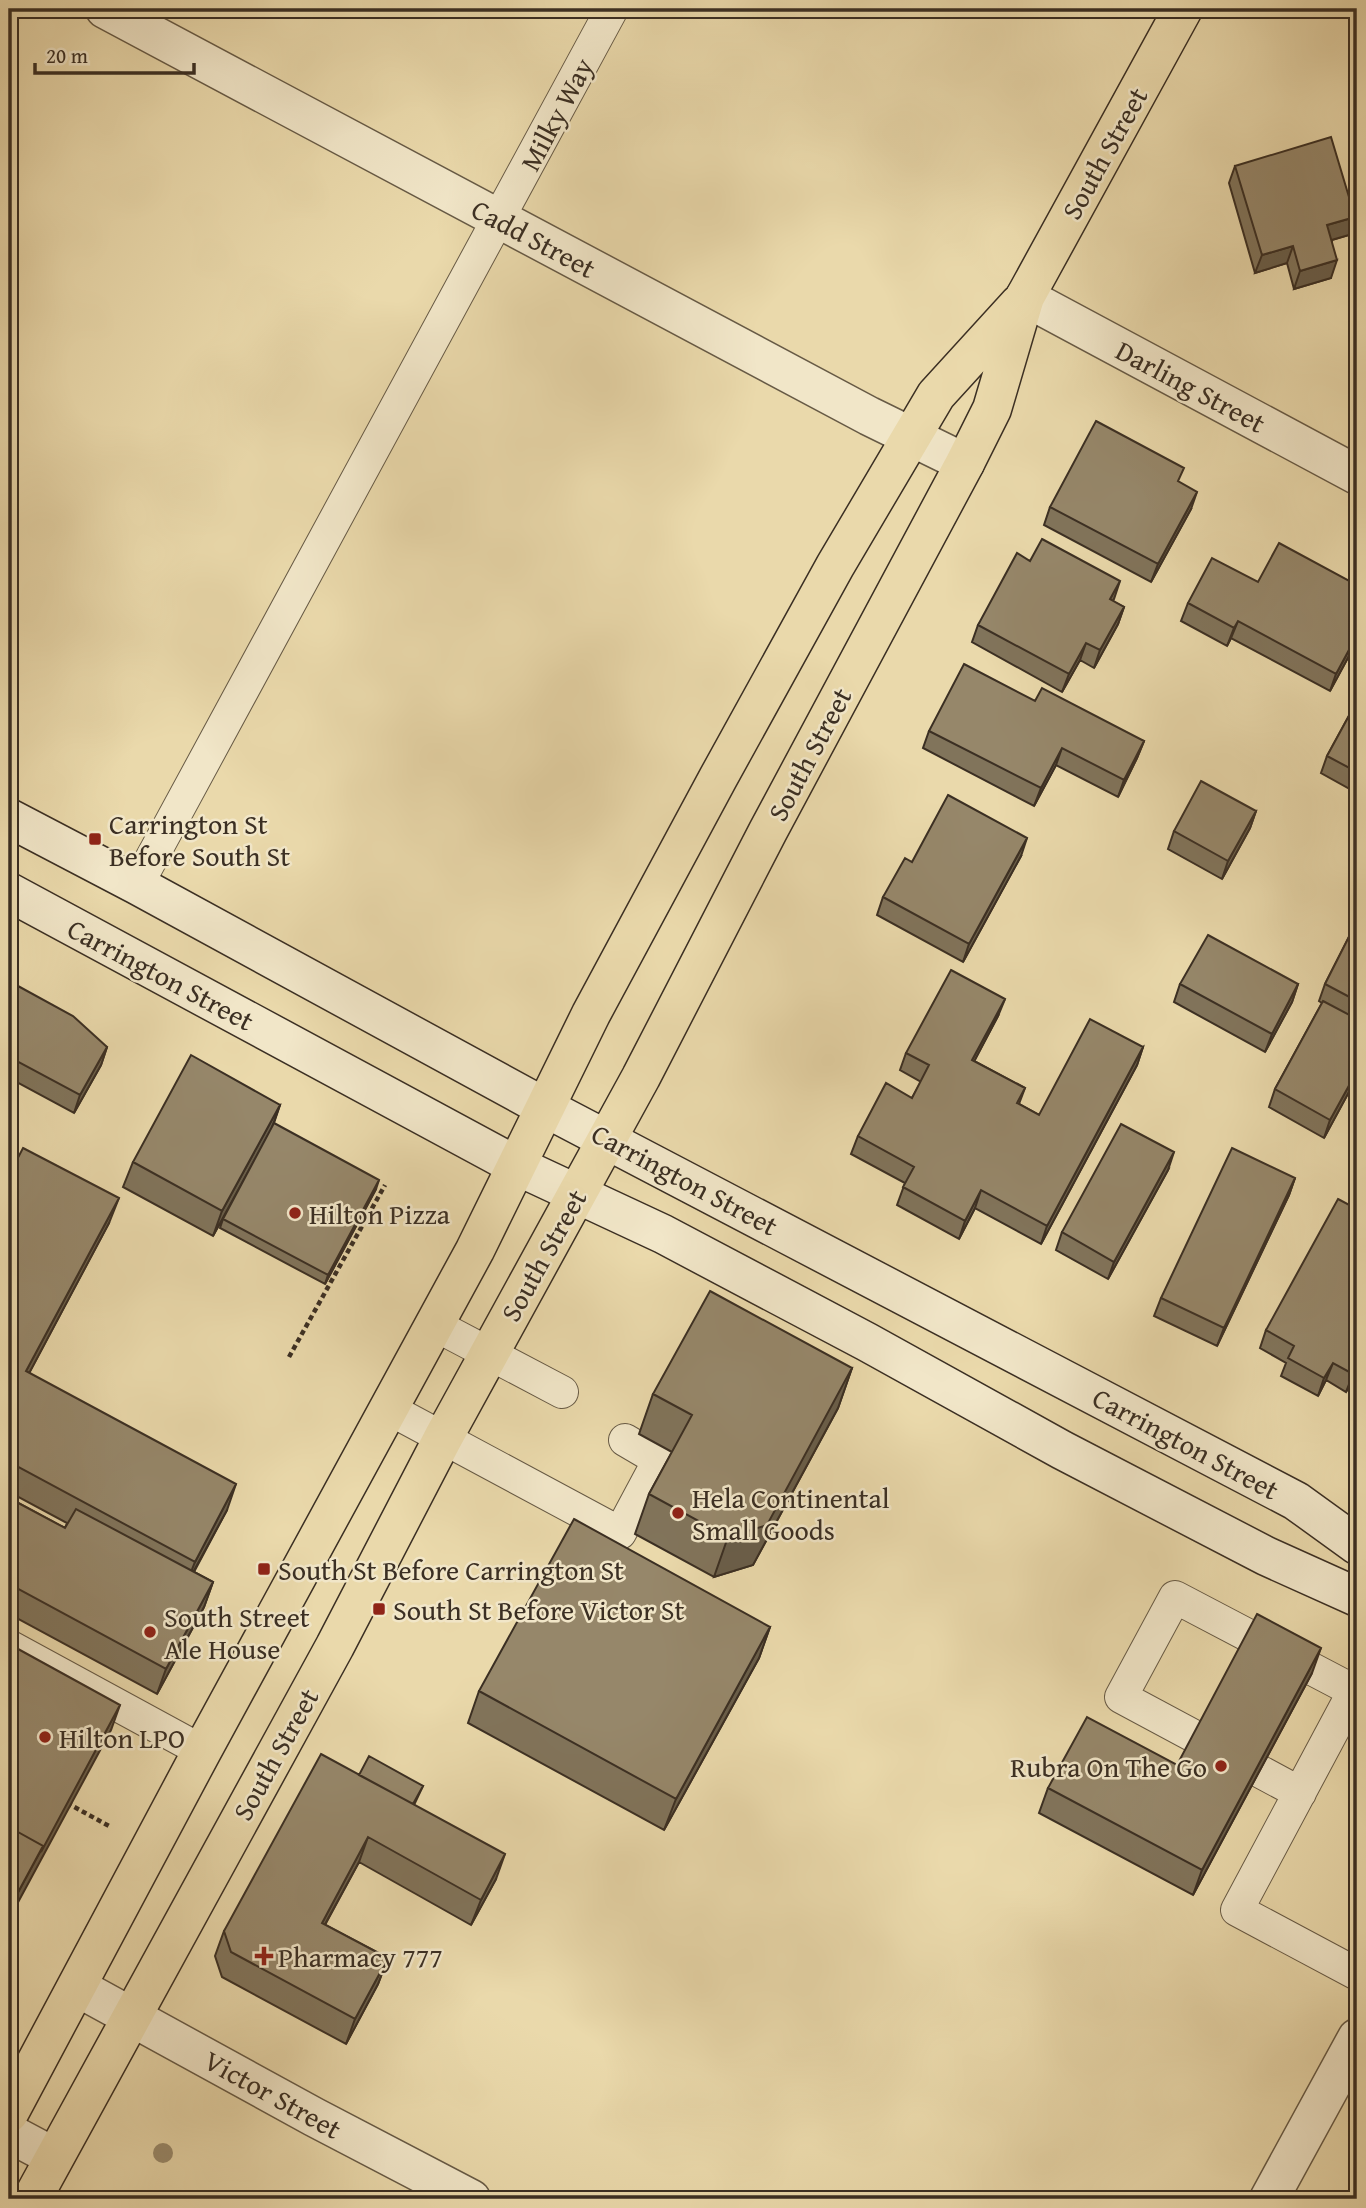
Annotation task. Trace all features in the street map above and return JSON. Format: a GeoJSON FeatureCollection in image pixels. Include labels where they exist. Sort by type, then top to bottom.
{"type":"FeatureCollection","features":[{"type":"Feature","properties":{"kind":"main road","name":"Cadd Street"},"geometry":{"type":"LineString","coordinates":[[105,9],[499,220],[965,463]]}},
{"type":"Feature","properties":{"kind":"main road","name":"South Street"},"geometry":{"type":"LineString","coordinates":[[32,2199],[335,1646],[443,1438],[641,1077],[768,831],[965,463],[992,409],[1026,297],[1183,9]]}},
{"type":"Feature","properties":{"kind":"main road","name":"South Street"},"geometry":{"type":"LineString","coordinates":[[9,2113],[202,1751],[435,1325],[475,1250],[591,1014],[835,566],[936,395],[1026,297]]}},
{"type":"Feature","properties":{"kind":"main road","name":"Darling Street"},"geometry":{"type":"LineString","coordinates":[[1026,297],[1357,475]]}},
{"type":"Feature","properties":{"kind":"main road","name":"Carrington Street"},"geometry":{"type":"LineString","coordinates":[[9,818],[544,1107],[1296,1501],[1357,1545]]}},
{"type":"Feature","properties":{"kind":"main road","name":"Carrington Street"},"geometry":{"type":"LineString","coordinates":[[9,892],[515,1165],[687,1247],[867,1342],[1062,1450],[1266,1556],[1357,1597]]}},
{"type":"Feature","properties":{"kind":"main road","name":"Victor Street"},"geometry":{"type":"LineString","coordinates":[[77,1987],[314,2117],[471,2199]]}},
{"type":"Feature","properties":{"kind":"main road"},"geometry":{"type":"LineString","coordinates":[[1269,2199],[1357,2038]]}},
{"type":"Feature","properties":{"kind":"main road"},"geometry":{"type":"LineString","coordinates":[[9,2133],[54,2157]]}},
{"type":"Feature","properties":{"kind":"lane","name":"Milky Way"},"geometry":{"type":"LineString","coordinates":[[137,886],[612,9]]}},
{"type":"Feature","properties":{"kind":"lane"},"geometry":{"type":"LineString","coordinates":[[435,1325],[562,1392]]}},
{"type":"Feature","properties":{"kind":"lane"},"geometry":{"type":"LineString","coordinates":[[389,1409],[620,1533],[659,1460],[625,1440]]}},
{"type":"Feature","properties":{"kind":"lane"},"geometry":{"type":"LineString","coordinates":[[1300,1793],[1121,1698],[1175,1597],[1354,1691],[1300,1793],[1237,1910],[1357,1974]]}},
{"type":"Feature","properties":{"kind":"lane"},"geometry":{"type":"LineString","coordinates":[[9,1646],[202,1751]]}},
{"type":"Feature","properties":{"kind":"path"},"geometry":{"type":"LineString","coordinates":[[289,1357],[385,1185]]}},
{"type":"Feature","properties":{"kind":"path"},"geometry":{"type":"LineString","coordinates":[[60,1800],[113,1828]]}},
{"type":"Feature","properties":{"kind":"building"},"geometry":{"type":"Polygon","coordinates":[[[1331,137],[1355,217],[1327,225],[1337,260],[1300,271],[1293,246],[1262,255],[1235,166],[1331,137]]]}},
{"type":"Feature","properties":{"kind":"building"},"geometry":{"type":"Polygon","coordinates":[[[1096,421],[1184,468],[1178,481],[1197,492],[1158,564],[1050,507],[1096,421]]]}},
{"type":"Feature","properties":{"kind":"building"},"geometry":{"type":"Polygon","coordinates":[[[1042,539],[1120,581],[1110,599],[1124,607],[1100,650],[1086,643],[1069,674],[978,625],[1017,553],[1030,561],[1042,539]]]}},
{"type":"Feature","properties":{"kind":"building"},"geometry":{"type":"Polygon","coordinates":[[[1279,543],[1357,585],[1357,635],[1336,674],[1238,621],[1234,628],[1188,603],[1212,558],[1258,582],[1279,543]]]}},
{"type":"Feature","properties":{"kind":"building"},"geometry":{"type":"Polygon","coordinates":[[[964,664],[1035,701],[1042,688],[1144,741],[1124,780],[1062,748],[1041,788],[929,731],[964,664]]]}},
{"type":"Feature","properties":{"kind":"building"},"geometry":{"type":"Polygon","coordinates":[[[1357,701],[1357,772],[1327,756],[1357,701]]]}},
{"type":"Feature","properties":{"kind":"building"},"geometry":{"type":"Polygon","coordinates":[[[1201,781],[1256,811],[1228,861],[1174,831],[1201,781]]]}},
{"type":"Feature","properties":{"kind":"building"},"geometry":{"type":"Polygon","coordinates":[[[948,795],[1027,838],[969,944],[883,897],[905,858],[912,862],[948,795]]]}},
{"type":"Feature","properties":{"kind":"building"},"geometry":{"type":"Polygon","coordinates":[[[1357,921],[1357,1001],[1325,984],[1357,921]]]}},
{"type":"Feature","properties":{"kind":"building"},"geometry":{"type":"Polygon","coordinates":[[[1208,935],[1298,984],[1272,1034],[1180,984],[1208,935]]]}},
{"type":"Feature","properties":{"kind":"building"},"geometry":{"type":"Polygon","coordinates":[[[951,970],[1005,999],[972,1060],[1025,1088],[1017,1103],[1039,1115],[1090,1019],[1143,1047],[1047,1226],[981,1190],[965,1221],[903,1187],[914,1167],[858,1136],[886,1083],[912,1098],[929,1065],[906,1053],[951,970]]]}},
{"type":"Feature","properties":{"kind":"building"},"geometry":{"type":"Polygon","coordinates":[[[18,986],[73,1016],[107,1047],[80,1095],[9,1057],[9,1003],[18,986]]]}},
{"type":"Feature","properties":{"kind":"building"},"geometry":{"type":"Polygon","coordinates":[[[1323,1001],[1357,1019],[1357,1071],[1330,1120],[1275,1089],[1323,1001]]]}},
{"type":"Feature","properties":{"kind":"building"},"geometry":{"type":"Polygon","coordinates":[[[191,1055],[280,1105],[222,1211],[133,1162],[191,1055]]]}},
{"type":"Feature","properties":{"kind":"building","name":"Hilton Pizza"},"geometry":{"type":"Polygon","coordinates":[[[274,1123],[379,1180],[328,1275],[223,1219],[274,1123]]]}},
{"type":"Feature","properties":{"kind":"building"},"geometry":{"type":"Polygon","coordinates":[[[1121,1124],[1174,1152],[1114,1262],[1062,1232],[1121,1124]]]}},
{"type":"Feature","properties":{"kind":"building"},"geometry":{"type":"Polygon","coordinates":[[[23,1148],[119,1198],[26,1371],[236,1484],[195,1562],[9,1462],[9,1175],[23,1148]]]}},
{"type":"Feature","properties":{"kind":"building"},"geometry":{"type":"Polygon","coordinates":[[[1232,1148],[1295,1178],[1224,1328],[1161,1298],[1232,1148]]]}},
{"type":"Feature","properties":{"kind":"building"},"geometry":{"type":"Polygon","coordinates":[[[1338,1199],[1357,1209],[1357,1366],[1353,1374],[1333,1363],[1324,1378],[1288,1358],[1294,1346],[1266,1330],[1338,1199]]]}},
{"type":"Feature","properties":{"kind":"building"},"geometry":{"type":"Polygon","coordinates":[[[710,1291],[852,1368],[767,1525],[728,1537],[649,1494],[692,1415],[653,1394],[710,1291]]]}},
{"type":"Feature","properties":{"kind":"building"},"geometry":{"type":"Polygon","coordinates":[[[9,1498],[65,1528],[76,1509],[213,1582],[166,1669],[9,1584],[9,1498]]]}},
{"type":"Feature","properties":{"kind":"building"},"geometry":{"type":"Polygon","coordinates":[[[574,1519],[770,1627],[676,1799],[479,1691],[574,1519]]]}},
{"type":"Feature","properties":{"kind":"building","name":"Rubra On The Go"},"geometry":{"type":"Polygon","coordinates":[[[1257,1614],[1321,1648],[1202,1870],[1048,1788],[1087,1717],[1177,1765],[1257,1614]]]}},
{"type":"Feature","properties":{"kind":"building"},"geometry":{"type":"Polygon","coordinates":[[[9,1644],[120,1705],[41,1852],[43,1846],[9,1827],[9,1644]]]}},
{"type":"Feature","properties":{"kind":"building"},"geometry":{"type":"Polygon","coordinates":[[[321,1754],[505,1854],[481,1900],[368,1837],[322,1923],[388,1958],[355,2019],[231,1952],[224,1931],[321,1754]]]}},
{"type":"Feature","properties":{"kind":"building"},"geometry":{"type":"Polygon","coordinates":[[[369,1756],[423,1786],[413,1804],[359,1775],[369,1756]]]}},
{"type":"Feature","properties":{"kind":"building"},"geometry":{"type":"Polygon","coordinates":[[[9,1827],[43,1846],[9,1909],[9,1827]]]}},
{"type":"Feature","properties":{"kind":"place","name":"Carrington St Before South St"},"geometry":{"type":"Point","coordinates":[95,839]}},
{"type":"Feature","properties":{"kind":"place","name":"Hilton Pizza"},"geometry":{"type":"Point","coordinates":[295,1213]}},
{"type":"Feature","properties":{"kind":"place","name":"Hela Continental Small Goods"},"geometry":{"type":"Point","coordinates":[678,1513]}},
{"type":"Feature","properties":{"kind":"place","name":"South St Before Carrington St"},"geometry":{"type":"Point","coordinates":[264,1569]}},
{"type":"Feature","properties":{"kind":"place","name":"South St Before Victor St"},"geometry":{"type":"Point","coordinates":[379,1609]}},
{"type":"Feature","properties":{"kind":"place","name":"South Street Ale House"},"geometry":{"type":"Point","coordinates":[150,1632]}},
{"type":"Feature","properties":{"kind":"place","name":"Hilton LPO"},"geometry":{"type":"Point","coordinates":[45,1737]}},
{"type":"Feature","properties":{"kind":"place","name":"Rubra On The Go"},"geometry":{"type":"Point","coordinates":[1221,1766]}},
{"type":"Feature","properties":{"kind":"place","name":"Pharmacy 777"},"geometry":{"type":"Point","coordinates":[264,1956]}}]}
